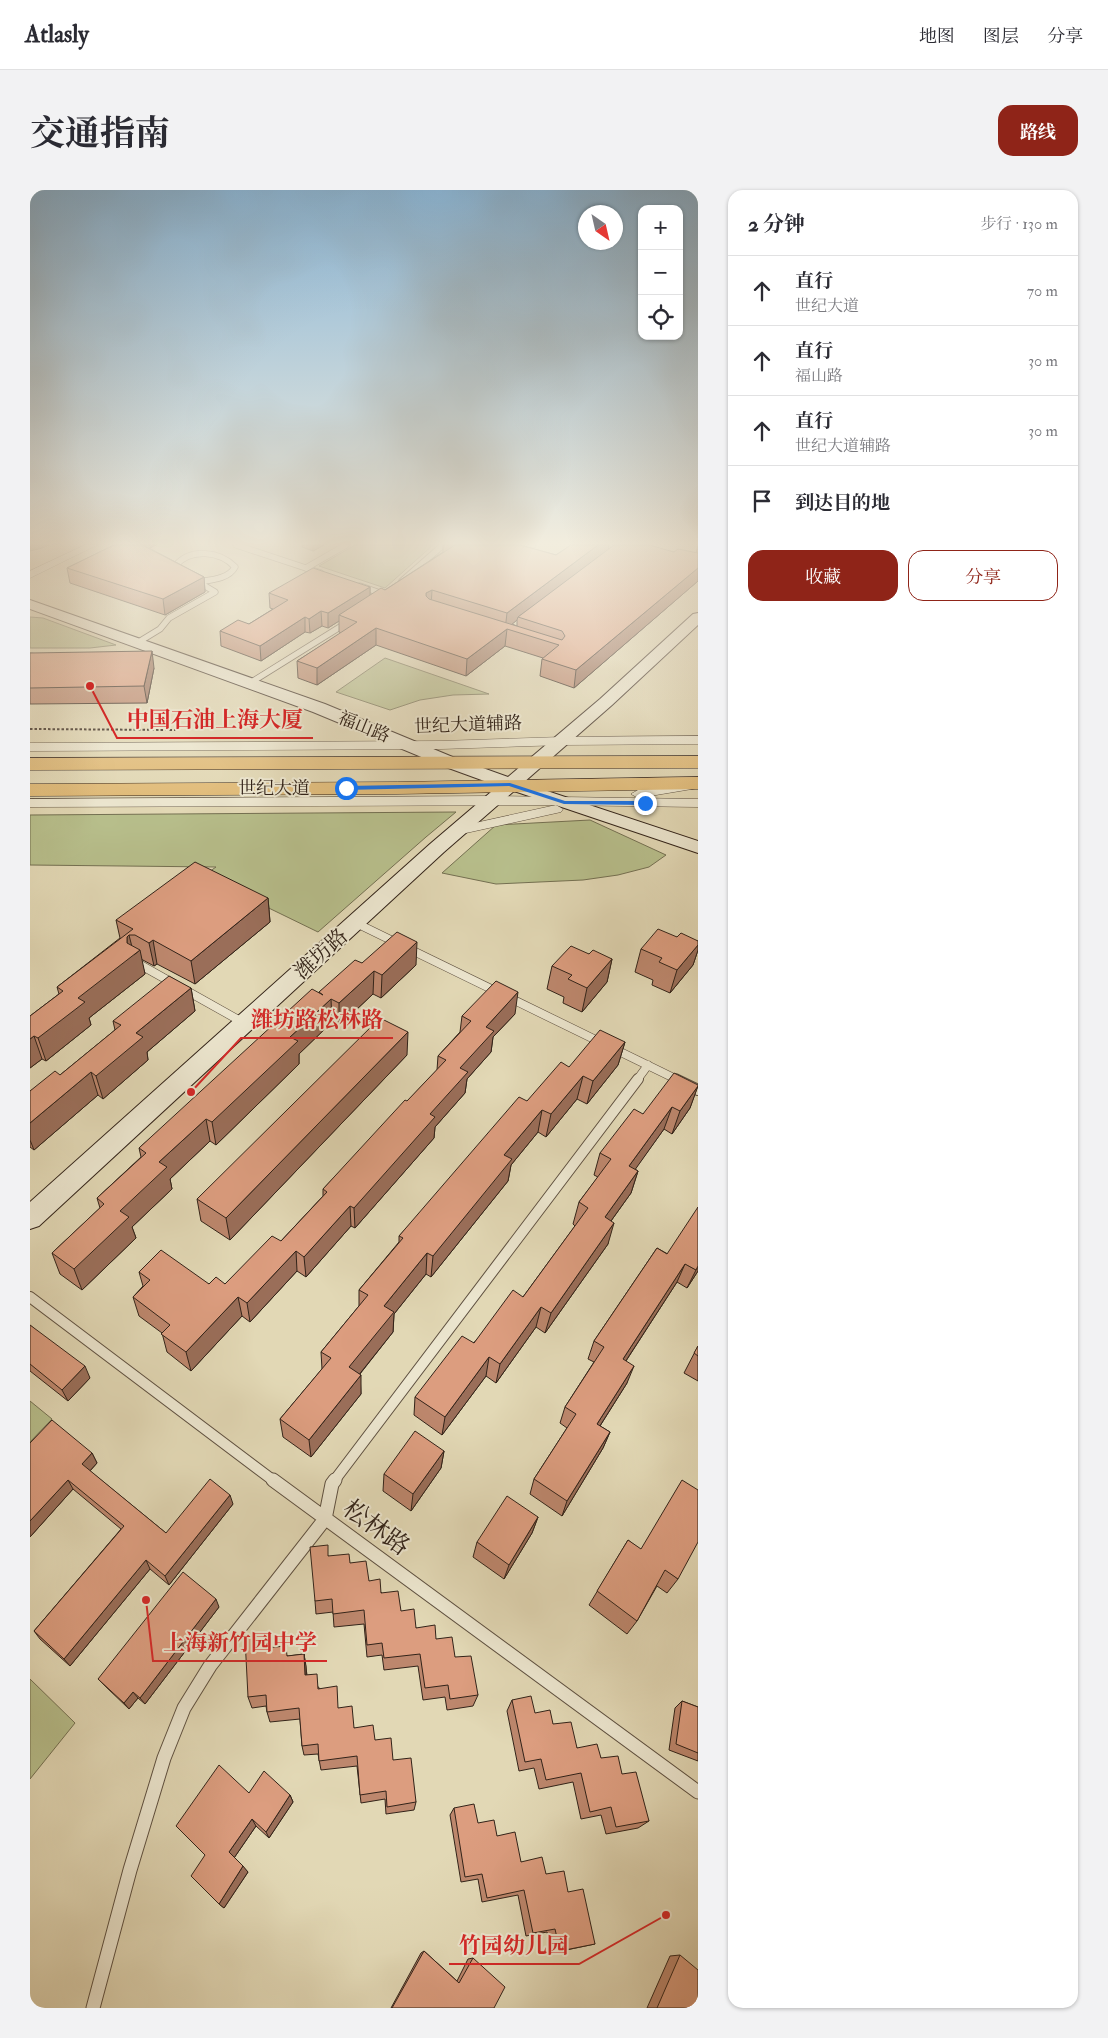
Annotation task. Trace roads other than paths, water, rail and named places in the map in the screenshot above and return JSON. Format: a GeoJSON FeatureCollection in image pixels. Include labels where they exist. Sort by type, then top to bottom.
{"type":"FeatureCollection","features":[{"type":"Feature","properties":{"kind":"main road","name":"世纪大道"},"geometry":{"type":"LineString","coordinates":[[30,764],[698,762]]}},
{"type":"Feature","properties":{"kind":"main road","name":"世纪大道"},"geometry":{"type":"LineString","coordinates":[[30,790],[389,788],[510,784],[698,784]]}},
{"type":"Feature","properties":{"kind":"street","name":"福山路"},"geometry":{"type":"LineString","coordinates":[[102,630],[319,708],[449,762],[510,784],[575,803],[698,847]]}},
{"type":"Feature","properties":{"kind":"street","name":"潍坊路"},"geometry":{"type":"LineString","coordinates":[[30,1218],[457,831],[606,702],[684,630]]}},
{"type":"Feature","properties":{"kind":"street","name":"世纪大道辅路"},"geometry":{"type":"LineString","coordinates":[[30,747],[410,746],[562,740],[698,740]]}},
{"type":"Feature","properties":{"kind":"street","name":"潍坊路"},"geometry":{"type":"LineString","coordinates":[[457,831],[575,803],[698,784]]}},
{"type":"Feature","properties":{"kind":"street"},"geometry":{"type":"LineString","coordinates":[[30,803],[492,800],[575,803],[698,803]]}},
{"type":"Feature","properties":{"kind":"street"},"geometry":{"type":"LineString","coordinates":[[627,823],[645,803]]}},
{"type":"Feature","properties":{"kind":"lane"},"geometry":{"type":"LineString","coordinates":[[138,643],[159,630]]}},
{"type":"Feature","properties":{"kind":"lane"},"geometry":{"type":"LineString","coordinates":[[250,683],[335,630]]}},
{"type":"Feature","properties":{"kind":"lane"},"geometry":{"type":"LineString","coordinates":[[150,655],[170,655]]}},
{"type":"Feature","properties":{"kind":"lane"},"geometry":{"type":"LineString","coordinates":[[356,923],[698,1090]]}},
{"type":"Feature","properties":{"kind":"lane"},"geometry":{"type":"LineString","coordinates":[[137,963],[244,1023]]}},
{"type":"Feature","properties":{"kind":"lane"},"geometry":{"type":"LineString","coordinates":[[93,2008],[130,1870],[164,1758],[184,1708],[210,1666],[325,1519],[332,1484],[648,1065]]}},
{"type":"Feature","properties":{"kind":"lane","name":"松林路"},"geometry":{"type":"LineString","coordinates":[[30,1297],[325,1519],[698,1792]]}},
{"type":"Feature","properties":{"kind":"place","name":"中国石油上海大厦"},"geometry":{"type":"Point","coordinates":[90,686]}},
{"type":"Feature","properties":{"kind":"place","name":"潍坊路松林路"},"geometry":{"type":"Point","coordinates":[191,1092]}},
{"type":"Feature","properties":{"kind":"place","name":"上海新竹园中学"},"geometry":{"type":"Point","coordinates":[146,1600]}},
{"type":"Feature","properties":{"kind":"place","name":"竹园幼儿园"},"geometry":{"type":"Point","coordinates":[666,1915]}}]}
